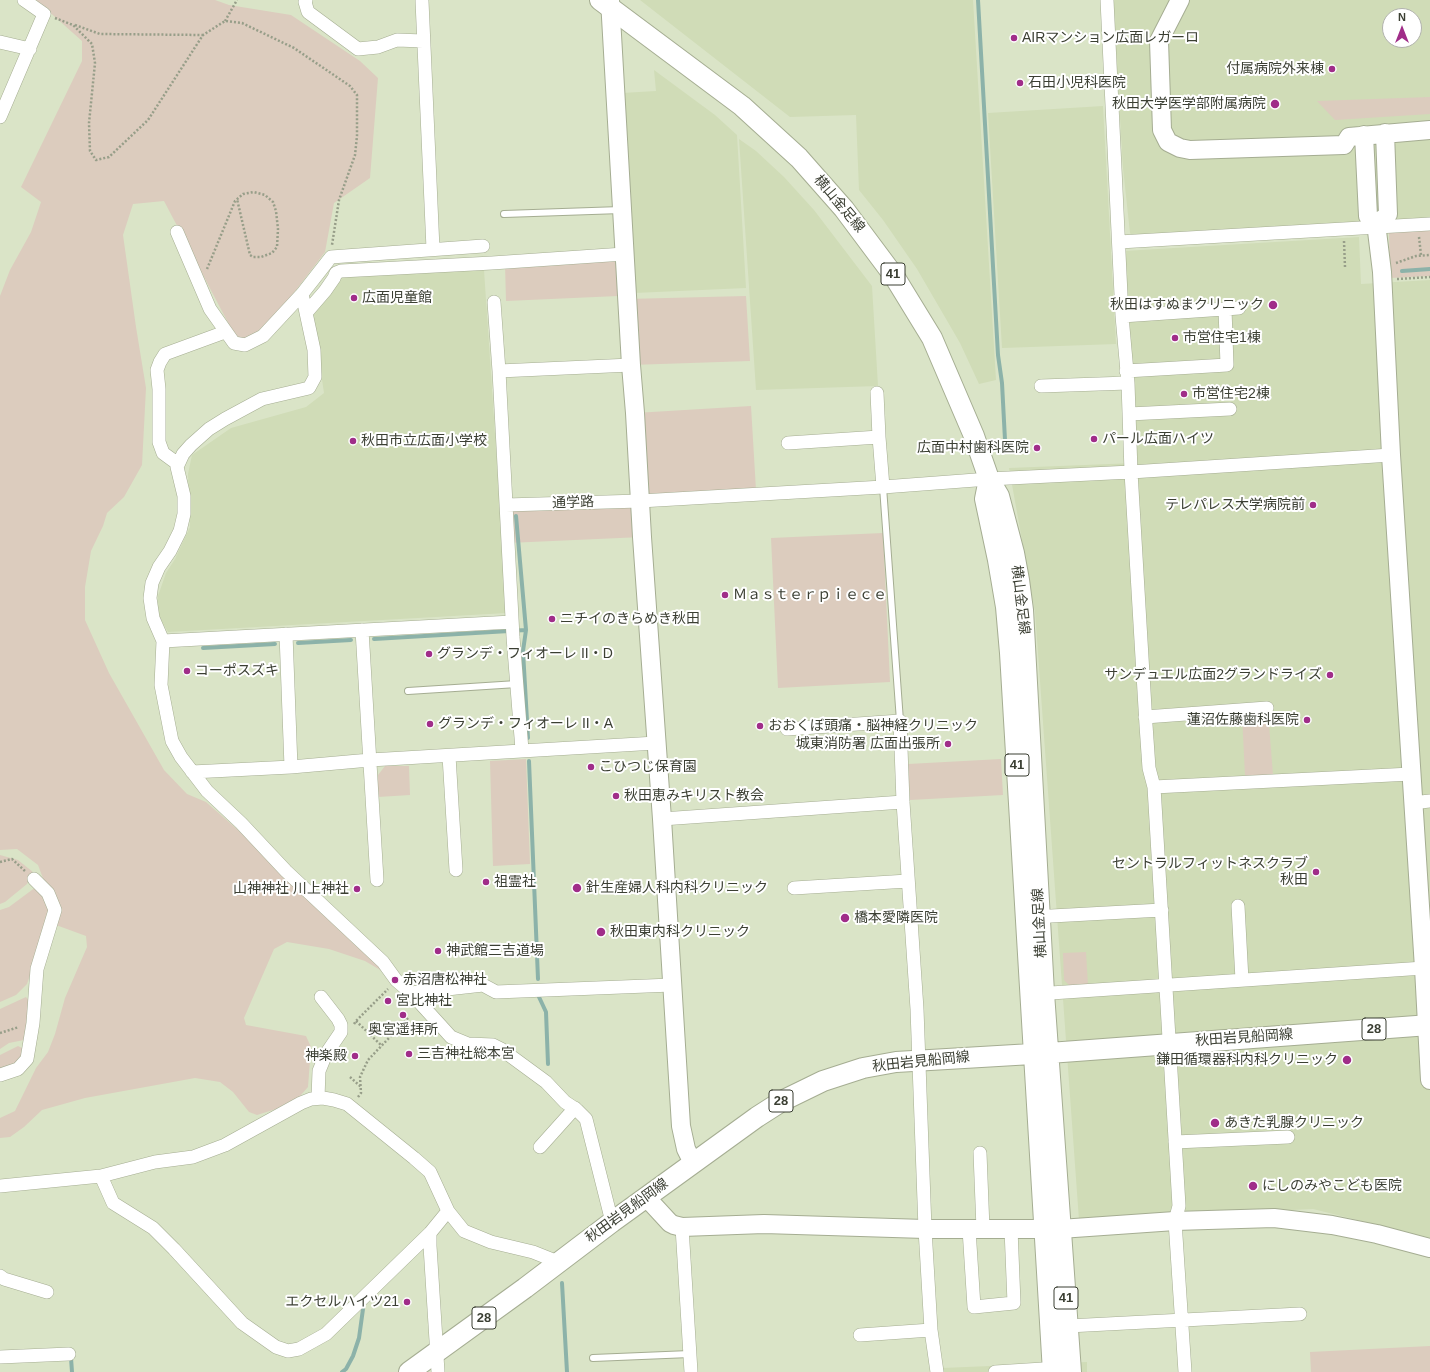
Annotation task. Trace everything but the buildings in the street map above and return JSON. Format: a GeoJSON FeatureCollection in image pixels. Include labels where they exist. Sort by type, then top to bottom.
{"type":"FeatureCollection","features":[{"type":"Feature","properties":{"kind":"main road","name":"横山金足線"},"geometry":{"type":"LineString","coordinates":[[607,3],[742,106],[798,158],[848,215],[894,276],[932,338],[974,436],[989,479],[999,496],[1014,553],[1023,610],[1033,917],[1062,1370]]}},
{"type":"Feature","properties":{"kind":"main road","name":"秋田岩見船岡線"},"geometry":{"type":"LineString","coordinates":[[410,1372],[646,1197],[757,1117],[805,1089],[823,1081],[863,1068],[896,1062],[1428,1025]]}},
{"type":"Feature","properties":{"kind":"main road","name":"横山金足線"},"geometry":{"type":"LineString","coordinates":[[1052,1229],[1068,1326],[1062,1370]]}},
{"type":"Feature","properties":{"kind":"street"},"geometry":{"type":"LineString","coordinates":[[0,117],[44,14],[24,0]]}},
{"type":"Feature","properties":{"kind":"street"},"geometry":{"type":"LineString","coordinates":[[306,0],[305,2],[308,12],[358,49],[378,47],[397,40],[423,41]]}},
{"type":"Feature","properties":{"kind":"street"},"geometry":{"type":"LineString","coordinates":[[424,0],[423,41],[433,249]]}},
{"type":"Feature","properties":{"kind":"street"},"geometry":{"type":"LineString","coordinates":[[1107,0],[1122,316],[1127,377],[1145,717],[1149,768],[1154,787],[1179,1206],[1175,1221],[1185,1372]]}},
{"type":"Feature","properties":{"kind":"street"},"geometry":{"type":"LineString","coordinates":[[1180,0],[1159,41],[1162,130],[1168,142],[1180,148],[1190,150],[1344,145],[1349,137],[1430,130]]}},
{"type":"Feature","properties":{"kind":"street"},"geometry":{"type":"LineString","coordinates":[[607,3],[622,210],[639,496],[662,819],[681,1126],[686,1149],[693,1163]]}},
{"type":"Feature","properties":{"kind":"street"},"geometry":{"type":"LineString","coordinates":[[0,42],[30,49]]}},
{"type":"Feature","properties":{"kind":"street"},"geometry":{"type":"LineString","coordinates":[[1376,225],[1388,214],[1385,133]]}},
{"type":"Feature","properties":{"kind":"street"},"geometry":{"type":"LineString","coordinates":[[1364,135],[1368,216],[1376,225],[1382,272],[1391,455],[1411,774],[1421,802],[1424,968],[1430,1080]]}},
{"type":"Feature","properties":{"kind":"street"},"geometry":{"type":"LineString","coordinates":[[1119,242],[1376,225],[1424,224]]}},
{"type":"Feature","properties":{"kind":"street"},"geometry":{"type":"LineString","coordinates":[[177,232],[210,309],[224,332],[234,343],[245,345],[263,336],[302,294],[331,257],[482,246]]}},
{"type":"Feature","properties":{"kind":"street"},"geometry":{"type":"LineString","coordinates":[[306,313],[325,291],[336,273],[340,271],[624,254]]}},
{"type":"Feature","properties":{"kind":"street"},"geometry":{"type":"LineString","coordinates":[[302,294],[314,350],[315,377],[310,388],[262,399],[240,410],[209,429],[187,449],[177,467],[184,496],[184,514],[180,531],[170,551],[159,567],[152,583],[150,598],[153,618],[164,641],[161,685],[172,741],[192,772],[207,791],[241,823],[286,871],[383,962],[396,980],[411,993],[451,1037],[468,1044],[493,1045],[546,1082],[586,1119],[612,1222]]}},
{"type":"Feature","properties":{"kind":"street"},"geometry":{"type":"LineString","coordinates":[[494,302],[516,684],[522,750]]}},
{"type":"Feature","properties":{"kind":"street"},"geometry":{"type":"LineString","coordinates":[[1122,316],[1239,308]]}},
{"type":"Feature","properties":{"kind":"street"},"geometry":{"type":"LineString","coordinates":[[1041,386],[1227,365],[1225,309]]}},
{"type":"Feature","properties":{"kind":"street"},"geometry":{"type":"LineString","coordinates":[[178,464],[163,453],[159,442],[159,389],[157,370],[160,362],[166,354],[224,332]]}},
{"type":"Feature","properties":{"kind":"street"},"geometry":{"type":"LineString","coordinates":[[499,371],[631,365]]}},
{"type":"Feature","properties":{"kind":"street"},"geometry":{"type":"LineString","coordinates":[[877,393],[883,484]]}},
{"type":"Feature","properties":{"kind":"street"},"geometry":{"type":"LineString","coordinates":[[1129,414],[1230,409]]}},
{"type":"Feature","properties":{"kind":"street"},"geometry":{"type":"LineString","coordinates":[[788,443],[879,437]]}},
{"type":"Feature","properties":{"kind":"street","name":"通学路"},"geometry":{"type":"LineString","coordinates":[[506,506],[639,496],[1131,472],[1391,455]]}},
{"type":"Feature","properties":{"kind":"street"},"geometry":{"type":"LineString","coordinates":[[164,641],[362,630],[513,628]]}},
{"type":"Feature","properties":{"kind":"street"},"geometry":{"type":"LineString","coordinates":[[362,630],[377,880]]}},
{"type":"Feature","properties":{"kind":"street"},"geometry":{"type":"LineString","coordinates":[[286,634],[291,767]]}},
{"type":"Feature","properties":{"kind":"street"},"geometry":{"type":"LineString","coordinates":[[1145,717],[1267,708]]}},
{"type":"Feature","properties":{"kind":"street"},"geometry":{"type":"LineString","coordinates":[[787,729],[900,721],[903,802],[920,1060],[925,1229],[931,1330],[937,1372]]}},
{"type":"Feature","properties":{"kind":"street"},"geometry":{"type":"LineString","coordinates":[[192,772],[291,767],[522,750],[656,743]]}},
{"type":"Feature","properties":{"kind":"street"},"geometry":{"type":"LineString","coordinates":[[450,756],[456,870]]}},
{"type":"Feature","properties":{"kind":"street"},"geometry":{"type":"LineString","coordinates":[[1154,787],[1411,774]]}},
{"type":"Feature","properties":{"kind":"street"},"geometry":{"type":"LineString","coordinates":[[662,819],[903,802]]}},
{"type":"Feature","properties":{"kind":"street"},"geometry":{"type":"LineString","coordinates":[[0,1075],[18,1069],[27,1059],[33,1023],[37,969],[55,910],[48,893],[34,879]]}},
{"type":"Feature","properties":{"kind":"street"},"geometry":{"type":"LineString","coordinates":[[794,888],[908,880]]}},
{"type":"Feature","properties":{"kind":"street"},"geometry":{"type":"LineString","coordinates":[[1238,906],[1242,980]]}},
{"type":"Feature","properties":{"kind":"street"},"geometry":{"type":"LineString","coordinates":[[1033,917],[1162,910]]}},
{"type":"Feature","properties":{"kind":"street"},"geometry":{"type":"LineString","coordinates":[[1037,994],[1424,968]]}},
{"type":"Feature","properties":{"kind":"street"},"geometry":{"type":"LineString","coordinates":[[411,993],[483,985],[496,992],[672,985]]}},
{"type":"Feature","properties":{"kind":"street"},"geometry":{"type":"LineString","coordinates":[[318,1098],[319,1072],[326,1054],[340,1032],[338,1019],[321,997]]}},
{"type":"Feature","properties":{"kind":"street"},"geometry":{"type":"LineString","coordinates":[[0,1186],[101,1176],[155,1162],[194,1157],[225,1145],[301,1103],[318,1098],[334,1100],[347,1104],[430,1172],[448,1211],[464,1231],[491,1242],[533,1252],[558,1262]]}},
{"type":"Feature","properties":{"kind":"street"},"geometry":{"type":"LineString","coordinates":[[540,1147],[575,1108]]}},
{"type":"Feature","properties":{"kind":"street"},"geometry":{"type":"LineString","coordinates":[[1175,1142],[1288,1137]]}},
{"type":"Feature","properties":{"kind":"street"},"geometry":{"type":"LineString","coordinates":[[980,1153],[974,1307],[1014,1303],[1011,1229]]}},
{"type":"Feature","properties":{"kind":"street"},"geometry":{"type":"LineString","coordinates":[[101,1176],[113,1203],[153,1228],[242,1323],[276,1347],[288,1351],[299,1349],[326,1334],[430,1233],[448,1211]]}},
{"type":"Feature","properties":{"kind":"street"},"geometry":{"type":"LineString","coordinates":[[646,1197],[670,1223],[682,1227],[764,1224],[925,1229],[1052,1229],[1175,1221],[1274,1218],[1332,1225],[1377,1234],[1430,1248]]}},
{"type":"Feature","properties":{"kind":"street"},"geometry":{"type":"LineString","coordinates":[[682,1227],[691,1372]]}},
{"type":"Feature","properties":{"kind":"street"},"geometry":{"type":"LineString","coordinates":[[430,1233],[438,1372]]}},
{"type":"Feature","properties":{"kind":"street"},"geometry":{"type":"LineString","coordinates":[[0,1276],[4,1279],[47,1292]]}},
{"type":"Feature","properties":{"kind":"street"},"geometry":{"type":"LineString","coordinates":[[1068,1326],[1300,1314]]}},
{"type":"Feature","properties":{"kind":"street"},"geometry":{"type":"LineString","coordinates":[[860,1335],[931,1330]]}},
{"type":"Feature","properties":{"kind":"street"},"geometry":{"type":"LineString","coordinates":[[0,1357],[69,1354]]}},
{"type":"Feature","properties":{"kind":"street"},"geometry":{"type":"LineString","coordinates":[[995,1372],[1062,1370]]}},
{"type":"Feature","properties":{"kind":"lane"},"geometry":{"type":"LineString","coordinates":[[504,214],[622,210]]}},
{"type":"Feature","properties":{"kind":"lane"},"geometry":{"type":"LineString","coordinates":[[883,484],[900,721]]}},
{"type":"Feature","properties":{"kind":"lane"},"geometry":{"type":"LineString","coordinates":[[408,691],[516,684]]}},
{"type":"Feature","properties":{"kind":"lane"},"geometry":{"type":"LineString","coordinates":[[593,1358],[690,1354]]}},
{"type":"Feature","properties":{"kind":"path"},"geometry":{"type":"LineString","coordinates":[[74,25],[92,44],[95,63],[89,123],[90,151],[96,160],[109,157],[148,120],[203,35],[225,21],[237,0]]}},
{"type":"Feature","properties":{"kind":"path"},"geometry":{"type":"LineString","coordinates":[[44,14],[100,34],[203,35]]}},
{"type":"Feature","properties":{"kind":"path"},"geometry":{"type":"LineString","coordinates":[[225,21],[242,22],[294,48],[350,86],[357,95],[357,136],[355,155],[339,200],[331,257]]}},
{"type":"Feature","properties":{"kind":"path"},"geometry":{"type":"LineString","coordinates":[[200,286],[235,201],[237,199],[243,194],[254,192],[265,195],[273,202],[276,211],[278,229],[278,247],[272,252],[261,257],[254,257],[250,255],[237,199]]}},
{"type":"Feature","properties":{"kind":"path"},"geometry":{"type":"LineString","coordinates":[[1421,255],[1424,224]]}},
{"type":"Feature","properties":{"kind":"path"},"geometry":{"type":"LineString","coordinates":[[1345,267],[1344,239],[1350,239]]}},
{"type":"Feature","properties":{"kind":"path"},"geometry":{"type":"LineString","coordinates":[[1395,263],[1421,255],[1430,255]]}},
{"type":"Feature","properties":{"kind":"path"},"geometry":{"type":"LineString","coordinates":[[1395,279],[1430,277]]}},
{"type":"Feature","properties":{"kind":"path"},"geometry":{"type":"LineString","coordinates":[[0,862],[12,859],[34,879]]}},
{"type":"Feature","properties":{"kind":"path"},"geometry":{"type":"LineString","coordinates":[[382,994],[356,1021],[382,1046]]}},
{"type":"Feature","properties":{"kind":"path"},"geometry":{"type":"LineString","coordinates":[[361,1092],[360,1077],[368,1060],[408,1018]]}},
{"type":"Feature","properties":{"kind":"path"},"geometry":{"type":"LineString","coordinates":[[0,1033],[33,1023]]}},
{"type":"Feature","properties":{"kind":"path"},"geometry":{"type":"LineString","coordinates":[[350,1077],[361,1088]]}},
{"type":"Feature","properties":{"kind":"shaded area"},"geometry":{"type":"Polygon","coordinates":[[[36,0],[215,0],[229,5],[291,15],[360,61],[378,78],[370,178],[334,203],[325,252],[283,307],[257,332],[242,341],[234,334],[164,201],[133,204],[123,235],[146,388],[142,465],[124,497],[107,513],[103,526],[91,551],[85,587],[85,620],[109,673],[164,770],[187,794],[206,802],[254,844],[382,964],[382,971],[365,961],[329,949],[287,942],[274,949],[244,1018],[246,1025],[306,1036],[311,1047],[308,1087],[300,1096],[276,1109],[257,1115],[249,1112],[233,1092],[220,1082],[195,1078],[85,1098],[42,1110],[24,1127],[10,1137],[0,1138],[0,1118],[15,1111],[36,1068],[48,1052],[55,1034],[65,998],[87,947],[86,936],[56,925],[41,942],[27,984],[16,995],[0,1002],[0,910],[9,907],[44,881],[38,865],[17,849],[0,850],[0,296],[10,270],[31,232],[41,202],[21,187],[82,61],[82,41],[36,0]]]}},
{"type":"Feature","properties":{"kind":"shaded area"},"geometry":{"type":"Polygon","coordinates":[[[640,0],[973,0],[996,380],[979,384],[960,343],[917,269],[883,220],[859,190],[856,115],[790,117],[640,0]]]}},
{"type":"Feature","properties":{"kind":"shaded area","name":"秋田大学医学部附属病院"},"geometry":{"type":"Polygon","coordinates":[[[1113,0],[1430,0],[1430,220],[1135,239],[1130,233],[1123,168],[1113,0]]]}},
{"type":"Feature","properties":{"kind":"shaded area"},"geometry":{"type":"Polygon","coordinates":[[[654,70],[715,115],[737,135],[746,288],[634,293],[622,93],[656,91],[654,70]]]}},
{"type":"Feature","properties":{"kind":"shaded area"},"geometry":{"type":"Polygon","coordinates":[[[1430,97],[1430,114],[1335,120],[1317,101],[1430,97]]]}},
{"type":"Feature","properties":{"kind":"shaded area"},"geometry":{"type":"Polygon","coordinates":[[[1103,106],[1116,344],[1002,348],[988,113],[1103,106]]]}},
{"type":"Feature","properties":{"kind":"shaded area"},"geometry":{"type":"Polygon","coordinates":[[[739,139],[756,151],[784,177],[814,210],[872,286],[878,386],[756,390],[739,139]]]}},
{"type":"Feature","properties":{"kind":"shaded area"},"geometry":{"type":"Polygon","coordinates":[[[1430,228],[1430,276],[1390,278],[1389,231],[1430,228]]]}},
{"type":"Feature","properties":{"kind":"shaded area"},"geometry":{"type":"Polygon","coordinates":[[[1359,237],[1361,284],[1430,280],[1430,1238],[1313,1209],[1079,1220],[1035,612],[1009,468],[1135,463],[1124,251],[1359,237]]]}},
{"type":"Feature","properties":{"kind":"shaded area"},"geometry":{"type":"Polygon","coordinates":[[[616,259],[618,296],[506,301],[505,264],[616,259]]]}},
{"type":"Feature","properties":{"kind":"shaded area","name":"秋田市立広面小学校"},"geometry":{"type":"Polygon","coordinates":[[[484,270],[507,613],[168,632],[158,615],[158,596],[166,573],[175,559],[190,527],[188,474],[192,455],[231,428],[306,407],[324,393],[312,312],[341,276],[484,270]]]}},
{"type":"Feature","properties":{"kind":"shaded area"},"geometry":{"type":"Polygon","coordinates":[[[746,296],[750,361],[631,365],[627,299],[746,296]]]}},
{"type":"Feature","properties":{"kind":"shaded area"},"geometry":{"type":"Polygon","coordinates":[[[751,406],[756,490],[640,501],[642,537],[508,543],[506,502],[639,501],[635,413],[751,406]]]}},
{"type":"Feature","properties":{"kind":"shaded area"},"geometry":{"type":"Polygon","coordinates":[[[883,533],[890,682],[778,688],[771,538],[883,533]]]}},
{"type":"Feature","properties":{"kind":"shaded area"},"geometry":{"type":"Polygon","coordinates":[[[1268,712],[1273,775],[1245,776],[1242,714],[1268,712]]]}},
{"type":"Feature","properties":{"kind":"shaded area"},"geometry":{"type":"Polygon","coordinates":[[[526,759],[530,864],[493,866],[490,761],[526,759]]]}},
{"type":"Feature","properties":{"kind":"shaded area"},"geometry":{"type":"Polygon","coordinates":[[[1001,759],[1003,795],[910,800],[908,764],[1001,759]]]}},
{"type":"Feature","properties":{"kind":"shaded area"},"geometry":{"type":"Polygon","coordinates":[[[385,766],[409,766],[410,795],[378,797],[378,775],[385,766]]]}},
{"type":"Feature","properties":{"kind":"shaded area"},"geometry":{"type":"Polygon","coordinates":[[[0,855],[18,860],[33,872],[27,884],[5,902],[0,904],[0,855]]]}},
{"type":"Feature","properties":{"kind":"shaded area"},"geometry":{"type":"Polygon","coordinates":[[[1086,952],[1088,985],[1070,986],[1064,980],[1063,953],[1086,952]]]}},
{"type":"Feature","properties":{"kind":"shaded area"},"geometry":{"type":"Polygon","coordinates":[[[26,997],[30,1002],[24,1040],[9,1043],[0,1049],[0,1009],[26,997]]]}},
{"type":"Feature","properties":{"kind":"shaded area"},"geometry":{"type":"Polygon","coordinates":[[[18,1046],[22,1048],[21,1058],[12,1066],[0,1071],[0,1055],[18,1046]]]}},
{"type":"Feature","properties":{"kind":"shaded area"},"geometry":{"type":"Polygon","coordinates":[[[1430,1346],[1430,1372],[1311,1372],[1310,1352],[1430,1346]]]}},
{"type":"Feature","properties":{"kind":"shaded area"},"geometry":{"type":"Polygon","coordinates":[[[1087,1362],[1087,1372],[942,1372],[942,1368],[1087,1362]]]}},
{"type":"Feature","properties":{"kind":"waterway"},"geometry":{"type":"LineString","coordinates":[[978,0],[998,355],[1002,383],[1005,440]]}},
{"type":"Feature","properties":{"kind":"waterway"},"geometry":{"type":"LineString","coordinates":[[1402,271],[1430,269]]}},
{"type":"Feature","properties":{"kind":"waterway"},"geometry":{"type":"LineString","coordinates":[[516,516],[526,630],[523,651],[528,738]]}},
{"type":"Feature","properties":{"kind":"waterway"},"geometry":{"type":"LineString","coordinates":[[374,639],[526,630]]}},
{"type":"Feature","properties":{"kind":"waterway"},"geometry":{"type":"LineString","coordinates":[[298,643],[351,640]]}},
{"type":"Feature","properties":{"kind":"waterway"},"geometry":{"type":"LineString","coordinates":[[203,648],[275,644]]}},
{"type":"Feature","properties":{"kind":"waterway"},"geometry":{"type":"LineString","coordinates":[[529,761],[538,979]]}},
{"type":"Feature","properties":{"kind":"waterway"},"geometry":{"type":"LineString","coordinates":[[539,997],[546,1012],[548,1064]]}},
{"type":"Feature","properties":{"kind":"waterway"},"geometry":{"type":"LineString","coordinates":[[562,1283],[567,1372]]}},
{"type":"Feature","properties":{"kind":"waterway"},"geometry":{"type":"LineString","coordinates":[[342,1372],[346,1369],[353,1356],[359,1338],[363,1309]]}},
{"type":"Feature","properties":{"kind":"waterway"},"geometry":{"type":"LineString","coordinates":[[71,1358],[72,1372]]}},
{"type":"Feature","properties":{"kind":"place","name":"AIRマンション広面レガーロ"},"geometry":{"type":"Point","coordinates":[1014,38]}},
{"type":"Feature","properties":{"kind":"place","name":"付属病院外来棟"},"geometry":{"type":"Point","coordinates":[1332,69]}},
{"type":"Feature","properties":{"kind":"place","name":"石田小児科医院"},"geometry":{"type":"Point","coordinates":[1020,83]}},
{"type":"Feature","properties":{"kind":"place","name":"秋田大学医学部附属病院"},"geometry":{"type":"Point","coordinates":[1275,104]}},
{"type":"Feature","properties":{"kind":"place","name":"広面児童館"},"geometry":{"type":"Point","coordinates":[354,298]}},
{"type":"Feature","properties":{"kind":"place","name":"秋田はすぬまクリニック"},"geometry":{"type":"Point","coordinates":[1273,305]}},
{"type":"Feature","properties":{"kind":"place","name":"市営住宅1棟"},"geometry":{"type":"Point","coordinates":[1175,338]}},
{"type":"Feature","properties":{"kind":"place","name":"市営住宅2棟"},"geometry":{"type":"Point","coordinates":[1184,394]}},
{"type":"Feature","properties":{"kind":"place","name":"パール広面ハイツ"},"geometry":{"type":"Point","coordinates":[1094,439]}},
{"type":"Feature","properties":{"kind":"place","name":"秋田市立広面小学校"},"geometry":{"type":"Point","coordinates":[353,441]}},
{"type":"Feature","properties":{"kind":"place","name":"広面中村歯科医院"},"geometry":{"type":"Point","coordinates":[1037,448]}},
{"type":"Feature","properties":{"kind":"place","name":"テレパレス大学病院前"},"geometry":{"type":"Point","coordinates":[1313,505]}},
{"type":"Feature","properties":{"kind":"place","name":"Ｍａｓｔｅｒｐｉｅｃｅ"},"geometry":{"type":"Point","coordinates":[725,595]}},
{"type":"Feature","properties":{"kind":"place","name":"ニチイのきらめき秋田"},"geometry":{"type":"Point","coordinates":[552,619]}},
{"type":"Feature","properties":{"kind":"place","name":"グランデ・フィオーレ II・D"},"geometry":{"type":"Point","coordinates":[429,654]}},
{"type":"Feature","properties":{"kind":"place","name":"コーポスズキ"},"geometry":{"type":"Point","coordinates":[187,671]}},
{"type":"Feature","properties":{"kind":"place","name":"サンデュエル広面2グランドライズ"},"geometry":{"type":"Point","coordinates":[1330,675]}},
{"type":"Feature","properties":{"kind":"place","name":"蓮沼佐藤歯科医院"},"geometry":{"type":"Point","coordinates":[1307,720]}},
{"type":"Feature","properties":{"kind":"place","name":"グランデ・フィオーレ II・A"},"geometry":{"type":"Point","coordinates":[430,724]}},
{"type":"Feature","properties":{"kind":"place","name":"おおくぼ頭痛・脳神経クリニック"},"geometry":{"type":"Point","coordinates":[760,726]}},
{"type":"Feature","properties":{"kind":"place","name":"城東消防署 広面出張所"},"geometry":{"type":"Point","coordinates":[948,744]}},
{"type":"Feature","properties":{"kind":"place","name":"こひつじ保育園"},"geometry":{"type":"Point","coordinates":[591,767]}},
{"type":"Feature","properties":{"kind":"place","name":"秋田恵みキリスト教会"},"geometry":{"type":"Point","coordinates":[616,796]}},
{"type":"Feature","properties":{"kind":"place","name":"セントラルフィットネスクラブ 秋田"},"geometry":{"type":"Point","coordinates":[1316,872]}},
{"type":"Feature","properties":{"kind":"place","name":"祖霊社"},"geometry":{"type":"Point","coordinates":[486,882]}},
{"type":"Feature","properties":{"kind":"place","name":"針生産婦人科内科クリニック"},"geometry":{"type":"Point","coordinates":[577,888]}},
{"type":"Feature","properties":{"kind":"place","name":"山神神社 川上神社"},"geometry":{"type":"Point","coordinates":[357,889]}},
{"type":"Feature","properties":{"kind":"place","name":"橋本愛隣医院"},"geometry":{"type":"Point","coordinates":[845,918]}},
{"type":"Feature","properties":{"kind":"place","name":"秋田東内科クリニック"},"geometry":{"type":"Point","coordinates":[601,932]}},
{"type":"Feature","properties":{"kind":"place","name":"神武館三吉道場"},"geometry":{"type":"Point","coordinates":[438,951]}},
{"type":"Feature","properties":{"kind":"place","name":"赤沼唐松神社"},"geometry":{"type":"Point","coordinates":[395,980]}},
{"type":"Feature","properties":{"kind":"place","name":"宮比神社"},"geometry":{"type":"Point","coordinates":[388,1001]}},
{"type":"Feature","properties":{"kind":"place","name":"奥宮遥拝所"},"geometry":{"type":"Point","coordinates":[403,1015]}},
{"type":"Feature","properties":{"kind":"place","name":"三吉神社総本宮"},"geometry":{"type":"Point","coordinates":[409,1054]}},
{"type":"Feature","properties":{"kind":"place","name":"神楽殿"},"geometry":{"type":"Point","coordinates":[355,1056]}},
{"type":"Feature","properties":{"kind":"place","name":"鎌田循環器科内科クリニック"},"geometry":{"type":"Point","coordinates":[1347,1060]}},
{"type":"Feature","properties":{"kind":"place","name":"あきた乳腺クリニック"},"geometry":{"type":"Point","coordinates":[1215,1123]}},
{"type":"Feature","properties":{"kind":"place","name":"にしのみやこども医院"},"geometry":{"type":"Point","coordinates":[1253,1186]}},
{"type":"Feature","properties":{"kind":"place","name":"エクセルハイツ21"},"geometry":{"type":"Point","coordinates":[407,1302]}}]}
